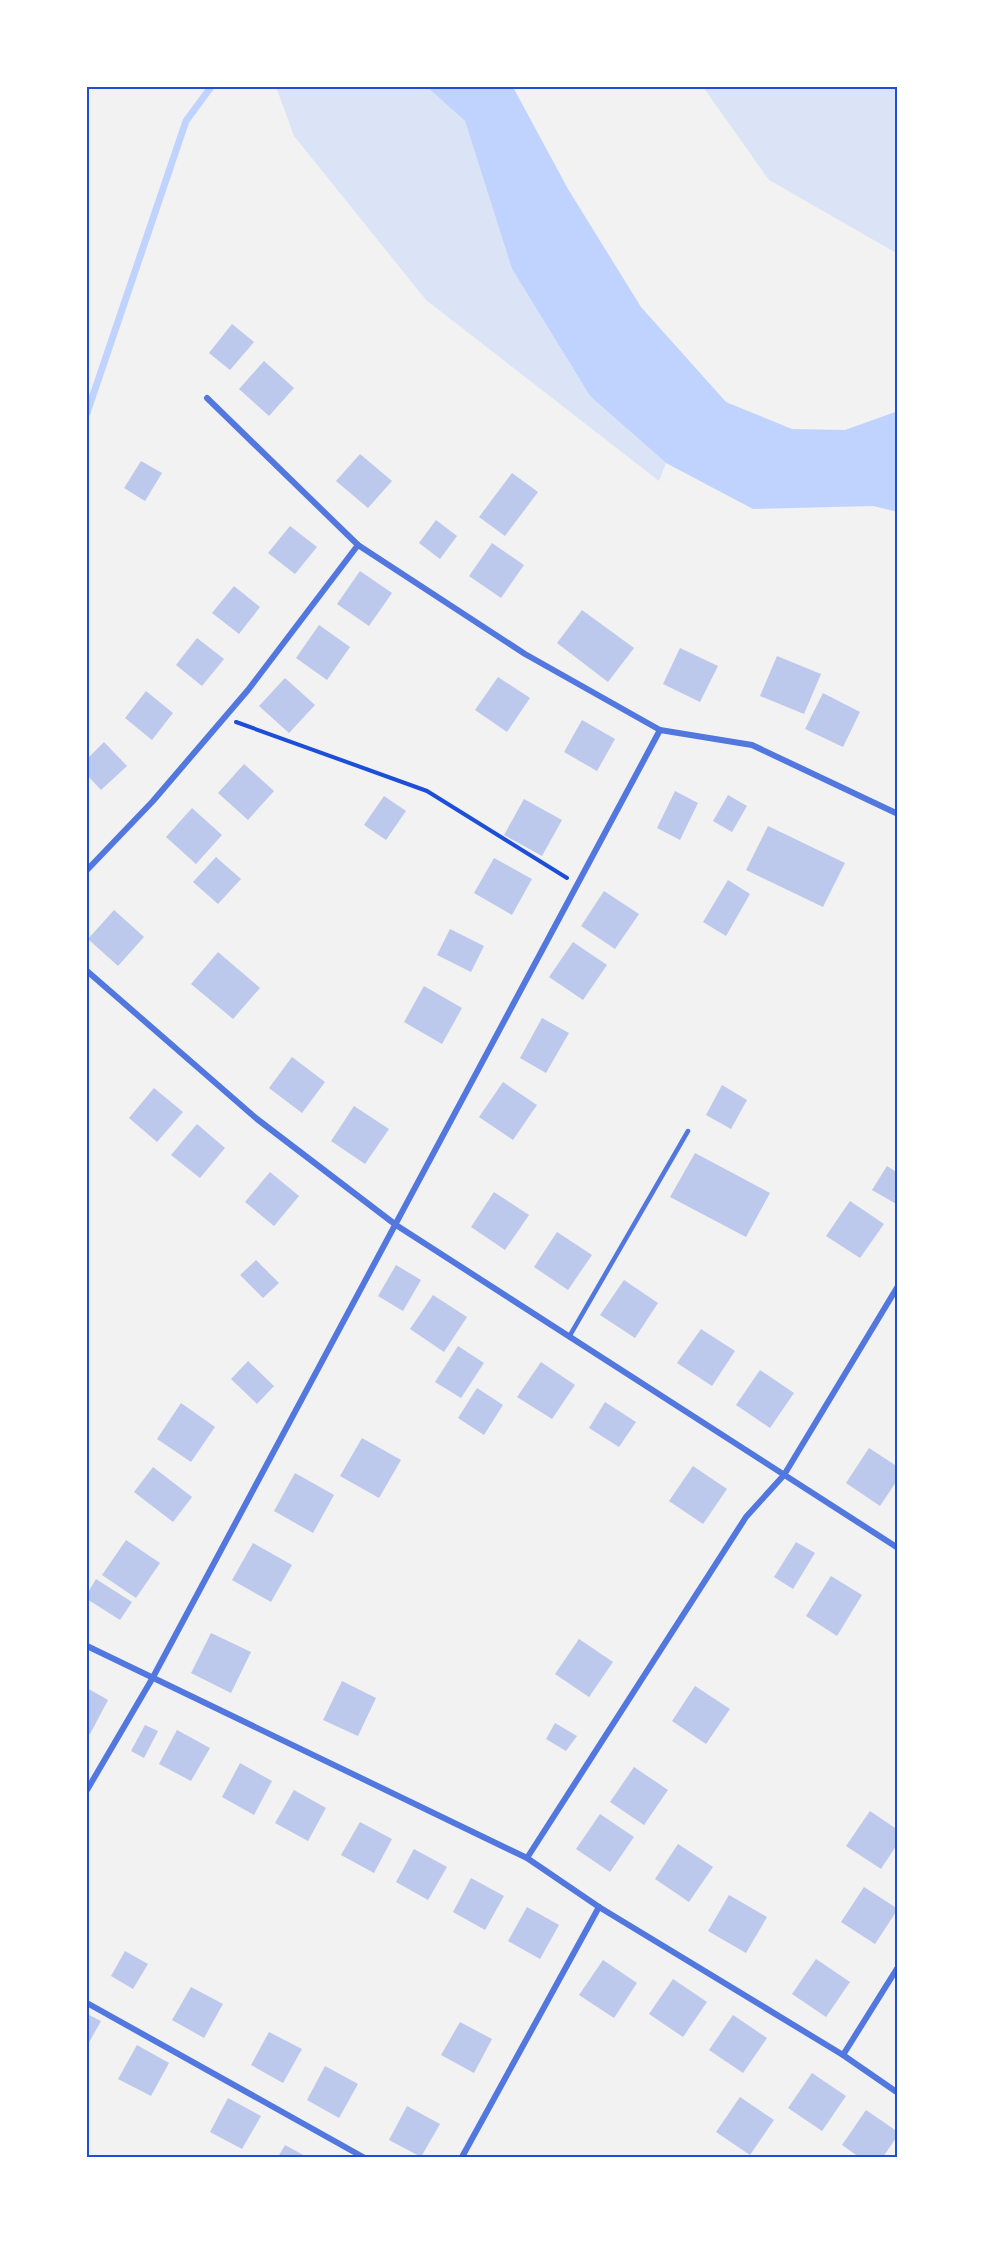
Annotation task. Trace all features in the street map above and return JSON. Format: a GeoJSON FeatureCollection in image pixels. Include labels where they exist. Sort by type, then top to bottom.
{"type":"FeatureCollection","features":[{"type":"Feature","properties":{"kind":"street"},"geometry":{"type":"LineString","coordinates":[[207,398],[358,545],[525,654],[660,730],[752,745],[898,814]]}},
{"type":"Feature","properties":{"kind":"street"},"geometry":{"type":"LineString","coordinates":[[87,870],[153,801],[248,690],[358,545]]}},
{"type":"Feature","properties":{"kind":"street"},"geometry":{"type":"LineString","coordinates":[[87,1790],[152,1678],[660,730]]}},
{"type":"Feature","properties":{"kind":"street"},"geometry":{"type":"LineString","coordinates":[[87,971],[257,1119],[396,1226],[898,1548]]}},
{"type":"Feature","properties":{"kind":"street"},"geometry":{"type":"LineString","coordinates":[[527,1858],[746,1517],[784,1475],[898,1286]]}},
{"type":"Feature","properties":{"kind":"street"},"geometry":{"type":"LineString","coordinates":[[87,1646],[527,1858],[598,1907],[843,2055],[898,2092]]}},
{"type":"Feature","properties":{"kind":"street"},"geometry":{"type":"LineString","coordinates":[[462,2157],[598,1907]]}},
{"type":"Feature","properties":{"kind":"street"},"geometry":{"type":"LineString","coordinates":[[843,2055],[898,1967]]}},
{"type":"Feature","properties":{"kind":"street"},"geometry":{"type":"LineString","coordinates":[[87,2002],[363,2157]]}},
{"type":"Feature","properties":{"kind":"lane"},"geometry":{"type":"LineString","coordinates":[[568,1337],[688,1131]]}},
{"type":"Feature","properties":{"kind":"path"},"geometry":{"type":"LineString","coordinates":[[224,718],[427,791],[577,885]]}},
{"type":"Feature","properties":{"kind":"shaded area"},"geometry":{"type":"Polygon","coordinates":[[[276,87],[427,87],[465,121],[512,269],[590,396],[666,463],[659,481],[426,300],[294,136],[276,87]]]}},
{"type":"Feature","properties":{"kind":"shaded area"},"geometry":{"type":"Polygon","coordinates":[[[703,87],[898,87],[898,254],[769,180],[703,87]]]}},
{"type":"Feature","properties":{"kind":"water"},"geometry":{"type":"Polygon","coordinates":[[[427,87],[513,87],[568,189],[641,307],[726,402],[792,429],[845,430],[898,411],[898,512],[873,506],[753,509],[666,463],[590,396],[512,269],[465,121],[427,87]]]}},
{"type":"Feature","properties":{"kind":"building"},"geometry":{"type":"Polygon","coordinates":[[[232,324],[254,342],[230,370],[209,353],[232,324]]]}},
{"type":"Feature","properties":{"kind":"building"},"geometry":{"type":"Polygon","coordinates":[[[264,361],[294,388],[269,416],[239,389],[264,361]]]}},
{"type":"Feature","properties":{"kind":"building"},"geometry":{"type":"Polygon","coordinates":[[[360,454],[392,481],[368,508],[336,481],[360,454]]]}},
{"type":"Feature","properties":{"kind":"building"},"geometry":{"type":"Polygon","coordinates":[[[141,461],[162,473],[145,501],[124,488],[141,461]]]}},
{"type":"Feature","properties":{"kind":"building"},"geometry":{"type":"Polygon","coordinates":[[[512,473],[538,492],[505,536],[479,517],[512,473]]]}},
{"type":"Feature","properties":{"kind":"building"},"geometry":{"type":"Polygon","coordinates":[[[436,520],[457,536],[440,559],[419,543],[436,520]]]}},
{"type":"Feature","properties":{"kind":"building"},"geometry":{"type":"Polygon","coordinates":[[[290,526],[317,547],[295,574],[268,553],[290,526]]]}},
{"type":"Feature","properties":{"kind":"building"},"geometry":{"type":"Polygon","coordinates":[[[492,543],[524,565],[501,598],[469,576],[492,543]]]}},
{"type":"Feature","properties":{"kind":"building"},"geometry":{"type":"Polygon","coordinates":[[[360,571],[392,593],[369,626],[337,604],[360,571]]]}},
{"type":"Feature","properties":{"kind":"building"},"geometry":{"type":"Polygon","coordinates":[[[234,586],[260,607],[239,634],[212,613],[234,586]]]}},
{"type":"Feature","properties":{"kind":"building"},"geometry":{"type":"Polygon","coordinates":[[[582,610],[634,648],[608,682],[557,643],[582,610]]]}},
{"type":"Feature","properties":{"kind":"building"},"geometry":{"type":"Polygon","coordinates":[[[319,625],[350,647],[327,680],[296,658],[319,625]]]}},
{"type":"Feature","properties":{"kind":"building"},"geometry":{"type":"Polygon","coordinates":[[[197,638],[224,659],[202,686],[176,665],[197,638]]]}},
{"type":"Feature","properties":{"kind":"building"},"geometry":{"type":"Polygon","coordinates":[[[680,648],[718,666],[700,702],[663,684],[680,648]]]}},
{"type":"Feature","properties":{"kind":"building"},"geometry":{"type":"Polygon","coordinates":[[[777,656],[821,674],[804,714],[760,696],[777,656]]]}},
{"type":"Feature","properties":{"kind":"building"},"geometry":{"type":"Polygon","coordinates":[[[498,677],[530,698],[507,732],[475,710],[498,677]]]}},
{"type":"Feature","properties":{"kind":"building"},"geometry":{"type":"Polygon","coordinates":[[[285,678],[315,705],[289,733],[259,706],[285,678]]]}},
{"type":"Feature","properties":{"kind":"building"},"geometry":{"type":"Polygon","coordinates":[[[146,691],[173,713],[152,740],[125,718],[146,691]]]}},
{"type":"Feature","properties":{"kind":"building"},"geometry":{"type":"Polygon","coordinates":[[[823,693],[860,712],[843,747],[805,729],[823,693]]]}},
{"type":"Feature","properties":{"kind":"building"},"geometry":{"type":"Polygon","coordinates":[[[582,720],[615,739],[597,771],[564,752],[582,720]]]}},
{"type":"Feature","properties":{"kind":"building"},"geometry":{"type":"Polygon","coordinates":[[[104,742],[127,766],[101,790],[87,775],[87,759],[104,742]]]}},
{"type":"Feature","properties":{"kind":"building"},"geometry":{"type":"Polygon","coordinates":[[[244,764],[274,791],[248,820],[218,793],[244,764]]]}},
{"type":"Feature","properties":{"kind":"building"},"geometry":{"type":"Polygon","coordinates":[[[675,791],[698,803],[680,840],[657,828],[675,791]]]}},
{"type":"Feature","properties":{"kind":"building"},"geometry":{"type":"Polygon","coordinates":[[[728,795],[747,806],[732,832],[713,821],[728,795]]]}},
{"type":"Feature","properties":{"kind":"building"},"geometry":{"type":"Polygon","coordinates":[[[384,796],[406,811],[386,840],[364,825],[384,796]]]}},
{"type":"Feature","properties":{"kind":"building"},"geometry":{"type":"Polygon","coordinates":[[[524,799],[562,820],[542,856],[504,835],[524,799]]]}},
{"type":"Feature","properties":{"kind":"building"},"geometry":{"type":"Polygon","coordinates":[[[192,808],[222,835],[196,864],[166,837],[192,808]]]}},
{"type":"Feature","properties":{"kind":"building"},"geometry":{"type":"Polygon","coordinates":[[[768,826],[845,863],[823,907],[746,870],[768,826]]]}},
{"type":"Feature","properties":{"kind":"building"},"geometry":{"type":"Polygon","coordinates":[[[216,857],[241,879],[218,904],[193,882],[216,857]]]}},
{"type":"Feature","properties":{"kind":"building"},"geometry":{"type":"Polygon","coordinates":[[[494,858],[532,879],[512,915],[474,893],[494,858]]]}},
{"type":"Feature","properties":{"kind":"building"},"geometry":{"type":"Polygon","coordinates":[[[728,880],[750,894],[726,936],[703,922],[728,880]]]}},
{"type":"Feature","properties":{"kind":"building"},"geometry":{"type":"Polygon","coordinates":[[[604,891],[639,914],[615,949],[581,926],[604,891]]]}},
{"type":"Feature","properties":{"kind":"building"},"geometry":{"type":"Polygon","coordinates":[[[114,910],[144,937],[118,966],[88,939],[114,910]]]}},
{"type":"Feature","properties":{"kind":"building"},"geometry":{"type":"Polygon","coordinates":[[[450,929],[484,946],[471,972],[437,955],[450,929]]]}},
{"type":"Feature","properties":{"kind":"building"},"geometry":{"type":"Polygon","coordinates":[[[573,942],[607,965],[583,1000],[549,977],[573,942]]]}},
{"type":"Feature","properties":{"kind":"building"},"geometry":{"type":"Polygon","coordinates":[[[218,952],[260,988],[233,1019],[191,984],[218,952]]]}},
{"type":"Feature","properties":{"kind":"building"},"geometry":{"type":"Polygon","coordinates":[[[424,986],[462,1008],[442,1044],[404,1022],[424,986]]]}},
{"type":"Feature","properties":{"kind":"building"},"geometry":{"type":"Polygon","coordinates":[[[542,1018],[569,1033],[546,1073],[520,1058],[542,1018]]]}},
{"type":"Feature","properties":{"kind":"building"},"geometry":{"type":"Polygon","coordinates":[[[292,1057],[325,1082],[302,1113],[269,1088],[292,1057]]]}},
{"type":"Feature","properties":{"kind":"building"},"geometry":{"type":"Polygon","coordinates":[[[503,1082],[537,1105],[513,1140],[479,1117],[503,1082]]]}},
{"type":"Feature","properties":{"kind":"building"},"geometry":{"type":"Polygon","coordinates":[[[722,1085],[747,1100],[731,1129],[706,1115],[722,1085]]]}},
{"type":"Feature","properties":{"kind":"building"},"geometry":{"type":"Polygon","coordinates":[[[154,1088],[183,1112],[157,1142],[129,1118],[154,1088]]]}},
{"type":"Feature","properties":{"kind":"building"},"geometry":{"type":"Polygon","coordinates":[[[354,1106],[389,1129],[365,1164],[331,1141],[354,1106]]]}},
{"type":"Feature","properties":{"kind":"building"},"geometry":{"type":"Polygon","coordinates":[[[197,1124],[225,1148],[200,1178],[171,1155],[197,1124]]]}},
{"type":"Feature","properties":{"kind":"building"},"geometry":{"type":"Polygon","coordinates":[[[695,1153],[770,1193],[746,1237],[670,1197],[695,1153]]]}},
{"type":"Feature","properties":{"kind":"building"},"geometry":{"type":"Polygon","coordinates":[[[887,1166],[898,1173],[898,1205],[872,1190],[887,1166]]]}},
{"type":"Feature","properties":{"kind":"building"},"geometry":{"type":"Polygon","coordinates":[[[270,1172],[299,1196],[274,1226],[245,1202],[270,1172]]]}},
{"type":"Feature","properties":{"kind":"building"},"geometry":{"type":"Polygon","coordinates":[[[494,1192],[529,1215],[505,1250],[471,1227],[494,1192]]]}},
{"type":"Feature","properties":{"kind":"building"},"geometry":{"type":"Polygon","coordinates":[[[850,1201],[884,1224],[860,1258],[826,1236],[850,1201]]]}},
{"type":"Feature","properties":{"kind":"building"},"geometry":{"type":"Polygon","coordinates":[[[557,1232],[592,1255],[568,1290],[534,1267],[557,1232]]]}},
{"type":"Feature","properties":{"kind":"building"},"geometry":{"type":"Polygon","coordinates":[[[256,1260],[279,1283],[263,1298],[240,1275],[256,1260]]]}},
{"type":"Feature","properties":{"kind":"building"},"geometry":{"type":"Polygon","coordinates":[[[396,1265],[421,1280],[403,1311],[378,1296],[396,1265]]]}},
{"type":"Feature","properties":{"kind":"building"},"geometry":{"type":"Polygon","coordinates":[[[624,1280],[658,1303],[635,1338],[600,1315],[624,1280]]]}},
{"type":"Feature","properties":{"kind":"building"},"geometry":{"type":"Polygon","coordinates":[[[433,1295],[467,1317],[444,1352],[410,1329],[433,1295]]]}},
{"type":"Feature","properties":{"kind":"building"},"geometry":{"type":"Polygon","coordinates":[[[701,1329],[735,1351],[712,1386],[677,1363],[701,1329]]]}},
{"type":"Feature","properties":{"kind":"building"},"geometry":{"type":"Polygon","coordinates":[[[458,1346],[484,1363],[461,1398],[435,1382],[458,1346]]]}},
{"type":"Feature","properties":{"kind":"building"},"geometry":{"type":"Polygon","coordinates":[[[248,1361],[274,1386],[257,1404],[231,1379],[248,1361]]]}},
{"type":"Feature","properties":{"kind":"building"},"geometry":{"type":"Polygon","coordinates":[[[541,1362],[575,1385],[552,1419],[517,1397],[541,1362]]]}},
{"type":"Feature","properties":{"kind":"building"},"geometry":{"type":"Polygon","coordinates":[[[760,1370],[794,1393],[770,1428],[736,1405],[760,1370]]]}},
{"type":"Feature","properties":{"kind":"building"},"geometry":{"type":"Polygon","coordinates":[[[477,1388],[503,1405],[484,1435],[458,1418],[477,1388]]]}},
{"type":"Feature","properties":{"kind":"building"},"geometry":{"type":"Polygon","coordinates":[[[605,1402],[636,1422],[619,1447],[589,1428],[605,1402]]]}},
{"type":"Feature","properties":{"kind":"building"},"geometry":{"type":"Polygon","coordinates":[[[181,1403],[215,1427],[191,1462],[157,1439],[181,1403]]]}},
{"type":"Feature","properties":{"kind":"building"},"geometry":{"type":"Polygon","coordinates":[[[362,1438],[401,1460],[379,1498],[340,1476],[362,1438]]]}},
{"type":"Feature","properties":{"kind":"building"},"geometry":{"type":"Polygon","coordinates":[[[869,1448],[898,1467],[898,1479],[880,1506],[846,1483],[869,1448]]]}},
{"type":"Feature","properties":{"kind":"building"},"geometry":{"type":"Polygon","coordinates":[[[693,1466],[727,1489],[703,1524],[669,1501],[693,1466]]]}},
{"type":"Feature","properties":{"kind":"building"},"geometry":{"type":"Polygon","coordinates":[[[153,1467],[192,1497],[173,1522],[134,1492],[153,1467]]]}},
{"type":"Feature","properties":{"kind":"building"},"geometry":{"type":"Polygon","coordinates":[[[295,1473],[334,1495],[313,1533],[274,1511],[295,1473]]]}},
{"type":"Feature","properties":{"kind":"building"},"geometry":{"type":"Polygon","coordinates":[[[126,1540],[160,1563],[136,1598],[102,1575],[126,1540]]]}},
{"type":"Feature","properties":{"kind":"building"},"geometry":{"type":"Polygon","coordinates":[[[796,1542],[815,1553],[793,1589],[774,1577],[796,1542]]]}},
{"type":"Feature","properties":{"kind":"building"},"geometry":{"type":"Polygon","coordinates":[[[253,1543],[292,1565],[271,1602],[232,1580],[253,1543]]]}},
{"type":"Feature","properties":{"kind":"building"},"geometry":{"type":"Polygon","coordinates":[[[831,1576],[862,1595],[837,1636],[806,1616],[831,1576]]]}},
{"type":"Feature","properties":{"kind":"building"},"geometry":{"type":"Polygon","coordinates":[[[96,1579],[132,1602],[120,1620],[87,1599],[87,1594],[96,1579]]]}},
{"type":"Feature","properties":{"kind":"building"},"geometry":{"type":"Polygon","coordinates":[[[211,1633],[251,1652],[231,1693],[191,1673],[211,1633]]]}},
{"type":"Feature","properties":{"kind":"building"},"geometry":{"type":"Polygon","coordinates":[[[579,1639],[613,1662],[589,1697],[555,1674],[579,1639]]]}},
{"type":"Feature","properties":{"kind":"building"},"geometry":{"type":"Polygon","coordinates":[[[342,1681],[376,1698],[358,1736],[323,1720],[342,1681]]]}},
{"type":"Feature","properties":{"kind":"building"},"geometry":{"type":"Polygon","coordinates":[[[695,1686],[730,1709],[706,1744],[672,1721],[695,1686]]]}},
{"type":"Feature","properties":{"kind":"building"},"geometry":{"type":"Polygon","coordinates":[[[87,1688],[108,1700],[90,1734],[87,1732],[87,1688]]]}},
{"type":"Feature","properties":{"kind":"building"},"geometry":{"type":"Polygon","coordinates":[[[555,1723],[577,1736],[566,1751],[546,1739],[555,1723]]]}},
{"type":"Feature","properties":{"kind":"building"},"geometry":{"type":"Polygon","coordinates":[[[145,1725],[158,1731],[144,1758],[131,1751],[145,1725]]]}},
{"type":"Feature","properties":{"kind":"building"},"geometry":{"type":"Polygon","coordinates":[[[177,1730],[210,1748],[191,1781],[159,1764],[177,1730]]]}},
{"type":"Feature","properties":{"kind":"building"},"geometry":{"type":"Polygon","coordinates":[[[240,1763],[272,1781],[254,1815],[222,1797],[240,1763]]]}},
{"type":"Feature","properties":{"kind":"building"},"geometry":{"type":"Polygon","coordinates":[[[634,1767],[668,1790],[644,1825],[610,1802],[634,1767]]]}},
{"type":"Feature","properties":{"kind":"building"},"geometry":{"type":"Polygon","coordinates":[[[294,1790],[326,1808],[308,1841],[275,1823],[294,1790]]]}},
{"type":"Feature","properties":{"kind":"building"},"geometry":{"type":"Polygon","coordinates":[[[870,1811],[898,1830],[898,1843],[881,1869],[846,1846],[870,1811]]]}},
{"type":"Feature","properties":{"kind":"building"},"geometry":{"type":"Polygon","coordinates":[[[600,1814],[634,1837],[610,1872],[576,1849],[600,1814]]]}},
{"type":"Feature","properties":{"kind":"building"},"geometry":{"type":"Polygon","coordinates":[[[360,1822],[392,1839],[374,1873],[341,1855],[360,1822]]]}},
{"type":"Feature","properties":{"kind":"building"},"geometry":{"type":"Polygon","coordinates":[[[678,1844],[713,1867],[689,1902],[655,1879],[678,1844]]]}},
{"type":"Feature","properties":{"kind":"building"},"geometry":{"type":"Polygon","coordinates":[[[414,1849],[447,1867],[428,1900],[396,1882],[414,1849]]]}},
{"type":"Feature","properties":{"kind":"building"},"geometry":{"type":"Polygon","coordinates":[[[471,1878],[504,1896],[485,1930],[453,1912],[471,1878]]]}},
{"type":"Feature","properties":{"kind":"building"},"geometry":{"type":"Polygon","coordinates":[[[864,1887],[898,1909],[875,1944],[841,1922],[864,1887]]]}},
{"type":"Feature","properties":{"kind":"building"},"geometry":{"type":"Polygon","coordinates":[[[729,1895],[767,1917],[746,1953],[708,1931],[729,1895]]]}},
{"type":"Feature","properties":{"kind":"building"},"geometry":{"type":"Polygon","coordinates":[[[527,1907],[559,1925],[540,1959],[508,1941],[527,1907]]]}},
{"type":"Feature","properties":{"kind":"building"},"geometry":{"type":"Polygon","coordinates":[[[125,1951],[148,1964],[133,1989],[111,1976],[125,1951]]]}},
{"type":"Feature","properties":{"kind":"building"},"geometry":{"type":"Polygon","coordinates":[[[816,1959],[850,1982],[826,2017],[792,1994],[816,1959]]]}},
{"type":"Feature","properties":{"kind":"building"},"geometry":{"type":"Polygon","coordinates":[[[603,1960],[637,1983],[614,2018],[579,1995],[603,1960]]]}},
{"type":"Feature","properties":{"kind":"building"},"geometry":{"type":"Polygon","coordinates":[[[673,1979],[707,2002],[683,2037],[649,2014],[673,1979]]]}},
{"type":"Feature","properties":{"kind":"building"},"geometry":{"type":"Polygon","coordinates":[[[191,1987],[223,2004],[204,2038],[172,2020],[191,1987]]]}},
{"type":"Feature","properties":{"kind":"building"},"geometry":{"type":"Polygon","coordinates":[[[87,2014],[101,2021],[87,2046],[87,2014]]]}},
{"type":"Feature","properties":{"kind":"building"},"geometry":{"type":"Polygon","coordinates":[[[733,2015],[767,2038],[743,2073],[709,2050],[733,2015]]]}},
{"type":"Feature","properties":{"kind":"building"},"geometry":{"type":"Polygon","coordinates":[[[460,2022],[492,2039],[474,2073],[441,2055],[460,2022]]]}},
{"type":"Feature","properties":{"kind":"building"},"geometry":{"type":"Polygon","coordinates":[[[269,2032],[302,2049],[283,2083],[251,2065],[269,2032]]]}},
{"type":"Feature","properties":{"kind":"building"},"geometry":{"type":"Polygon","coordinates":[[[137,2045],[169,2063],[151,2096],[118,2079],[137,2045]]]}},
{"type":"Feature","properties":{"kind":"building"},"geometry":{"type":"Polygon","coordinates":[[[325,2066],[358,2084],[339,2118],[307,2100],[325,2066]]]}},
{"type":"Feature","properties":{"kind":"building"},"geometry":{"type":"Polygon","coordinates":[[[812,2073],[846,2096],[822,2131],[788,2108],[812,2073]]]}},
{"type":"Feature","properties":{"kind":"building"},"geometry":{"type":"Polygon","coordinates":[[[740,2097],[774,2120],[750,2155],[716,2132],[740,2097]]]}},
{"type":"Feature","properties":{"kind":"building"},"geometry":{"type":"Polygon","coordinates":[[[228,2098],[261,2116],[242,2149],[210,2132],[228,2098]]]}},
{"type":"Feature","properties":{"kind":"building"},"geometry":{"type":"Polygon","coordinates":[[[407,2106],[440,2124],[421,2157],[389,2140],[407,2106]]]}},
{"type":"Feature","properties":{"kind":"building"},"geometry":{"type":"Polygon","coordinates":[[[866,2110],[898,2132],[883,2157],[859,2157],[842,2145],[866,2110]]]}},
{"type":"Feature","properties":{"kind":"building"},"geometry":{"type":"Polygon","coordinates":[[[285,2145],[307,2157],[278,2157],[285,2145]]]}},
{"type":"Feature","properties":{"kind":"waterway"},"geometry":{"type":"LineString","coordinates":[[87,413],[186,121],[211,87]]}}]}
